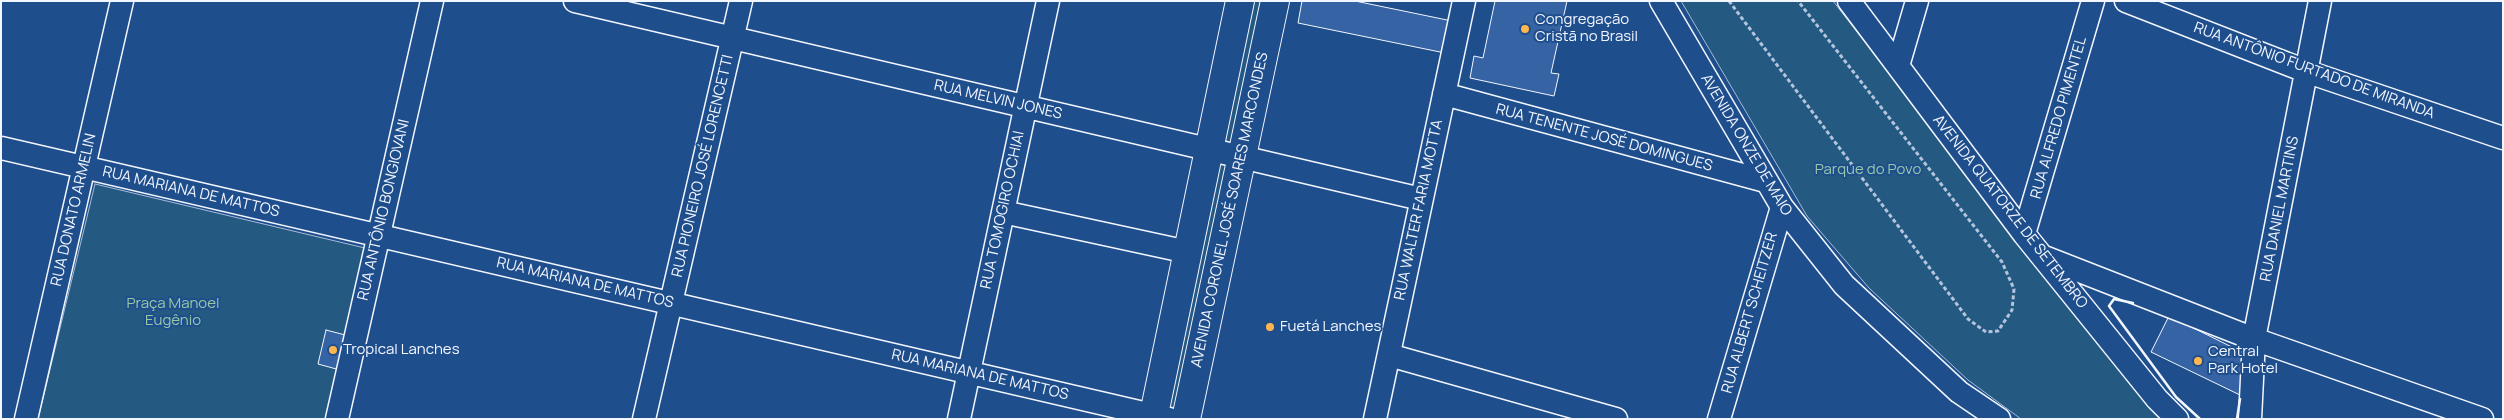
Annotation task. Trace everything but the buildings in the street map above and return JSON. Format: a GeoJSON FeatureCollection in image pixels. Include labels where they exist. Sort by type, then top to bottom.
{"type":"FeatureCollection","features":[{"type":"Feature","properties":{"kind":"main road"},"geometry":{"type":"LineString","coordinates":[[1159,418],[1188,252],[1240,1]]}},
{"type":"Feature","properties":{"kind":"main road","name":"AVENIDA CORONEL JOSÉ SOARES MARCONDES"},"geometry":{"type":"LineString","coordinates":[[1186,419],[1275,1]]}},
{"type":"Feature","properties":{"kind":"street","name":"RUA DONATO ARMELIN"},"geometry":{"type":"LineString","coordinates":[[26,419],[122,1]]}},
{"type":"Feature","properties":{"kind":"street","name":"RUA ANTÔNIO BONGIOVANI"},"geometry":{"type":"LineString","coordinates":[[337,419],[432,1]]}},
{"type":"Feature","properties":{"kind":"street","name":"RUA MELVIN JONES"},"geometry":{"type":"LineString","coordinates":[[575,1],[1422,199]]}},
{"type":"Feature","properties":{"kind":"street","name":"RUA PIONEIRO JOSÉ LORENCETTI"},"geometry":{"type":"LineString","coordinates":[[644,419],[741,1]]}},
{"type":"Feature","properties":{"kind":"street","name":"RUA TOMOGIRO OCHIAI"},"geometry":{"type":"LineString","coordinates":[[959,419],[1048,1]]}},
{"type":"Feature","properties":{"kind":"street","name":"RUA WALTER FARIA MOTTA"},"geometry":{"type":"LineString","coordinates":[[1375,419],[1464,1]]}},
{"type":"Feature","properties":{"kind":"street","name":"AVENIDA ONZE DE MAIO"},"geometry":{"type":"LineString","coordinates":[[1662,1],[1782,208],[1844,285],[1959,392],[1999,419]]}},
{"type":"Feature","properties":{"kind":"street","name":"AVENIDA QUATORZE DE SETEMBRO"},"geometry":{"type":"LineString","coordinates":[[1849,1],[2024,234],[2157,399],[2177,419]]}},
{"type":"Feature","properties":{"kind":"street"},"geometry":{"type":"LineString","coordinates":[[1898,66],[1917,1]]}},
{"type":"Feature","properties":{"kind":"street","name":"RUA ALFREDO PIMENTEL"},"geometry":{"type":"LineString","coordinates":[[2024,234],[2093,1]]}},
{"type":"Feature","properties":{"kind":"street","name":"RUA ANTÔNIO FURTADO DE MIRANDA"},"geometry":{"type":"LineString","coordinates":[[2126,1],[2308,72],[2503,138]]}},
{"type":"Feature","properties":{"kind":"street","name":"RUA DANIEL MARTINS"},"geometry":{"type":"LineString","coordinates":[[2250,419],[2254,339],[2308,72],[2320,1]]}},
{"type":"Feature","properties":{"kind":"street","name":"RUA TENENTE JOSÉ DOMINGUES"},"geometry":{"type":"LineString","coordinates":[[1444,94],[1765,181]]}},
{"type":"Feature","properties":{"kind":"street","name":"RUA MARIANA DE MATTOS"},"geometry":{"type":"LineString","coordinates":[[1,148],[969,372],[1159,418]]}},
{"type":"Feature","properties":{"kind":"street","name":"RUA ALBERT SCHEITZER"},"geometry":{"type":"LineString","coordinates":[[1719,419],[1782,208]]}},
{"type":"Feature","properties":{"kind":"street"},"geometry":{"type":"LineString","coordinates":[[1003,212],[1188,252]]}},
{"type":"Feature","properties":{"kind":"street"},"geometry":{"type":"LineString","coordinates":[[2043,257],[2254,339],[2482,419]]}},
{"type":"Feature","properties":{"kind":"street"},"geometry":{"type":"LineString","coordinates":[[1388,355],[1616,419]]}},
{"type":"Feature","properties":{"kind":"path"},"geometry":{"type":"LineString","coordinates":[[1729,1],[1968,319],[1986,332],[1998,331],[2012,310],[2014,289],[2002,262],[1798,1]]}},
{"type":"Feature","properties":{"kind":"green space"},"geometry":{"type":"Polygon","coordinates":[[[1251,1],[1264,1],[1234,144],[1222,142],[1251,1]]]}},
{"type":"Feature","properties":{"kind":"green space","name":"Parque do Povo"},"geometry":{"type":"Polygon","coordinates":[[[1681,1],[1833,1],[2148,405],[2161,419],[2021,419],[1968,380],[1869,288],[1807,216],[1681,1]]]}},
{"type":"Feature","properties":{"kind":"green space"},"geometry":{"type":"Polygon","coordinates":[[[1217,161],[1230,165],[1177,410],[1166,407],[1217,161]]]}},
{"type":"Feature","properties":{"kind":"green space","name":"Praça Manoel Eugênio"},"geometry":{"type":"Polygon","coordinates":[[[95,184],[369,249],[328,419],[38,419],[95,184]]]}},
{"type":"Feature","properties":{"kind":"wall"},"geometry":{"type":"LineString","coordinates":[[2133,303],[2114,299],[2109,306],[2176,397],[2200,419]]}},
{"type":"Feature","properties":{"kind":"wall"},"geometry":{"type":"LineString","coordinates":[[2237,419],[2240,399]]}},
{"type":"Feature","properties":{"kind":"place","name":"Congregação Cristã no Brasil"},"geometry":{"type":"Point","coordinates":[1525,29]}},
{"type":"Feature","properties":{"kind":"place","name":"Fuetá Lanches"},"geometry":{"type":"Point","coordinates":[1270,327]}},
{"type":"Feature","properties":{"kind":"place","name":"Tropical Lanches"},"geometry":{"type":"Point","coordinates":[333,350]}},
{"type":"Feature","properties":{"kind":"place","name":"Central Park Hotel"},"geometry":{"type":"Point","coordinates":[2198,361]}}]}
